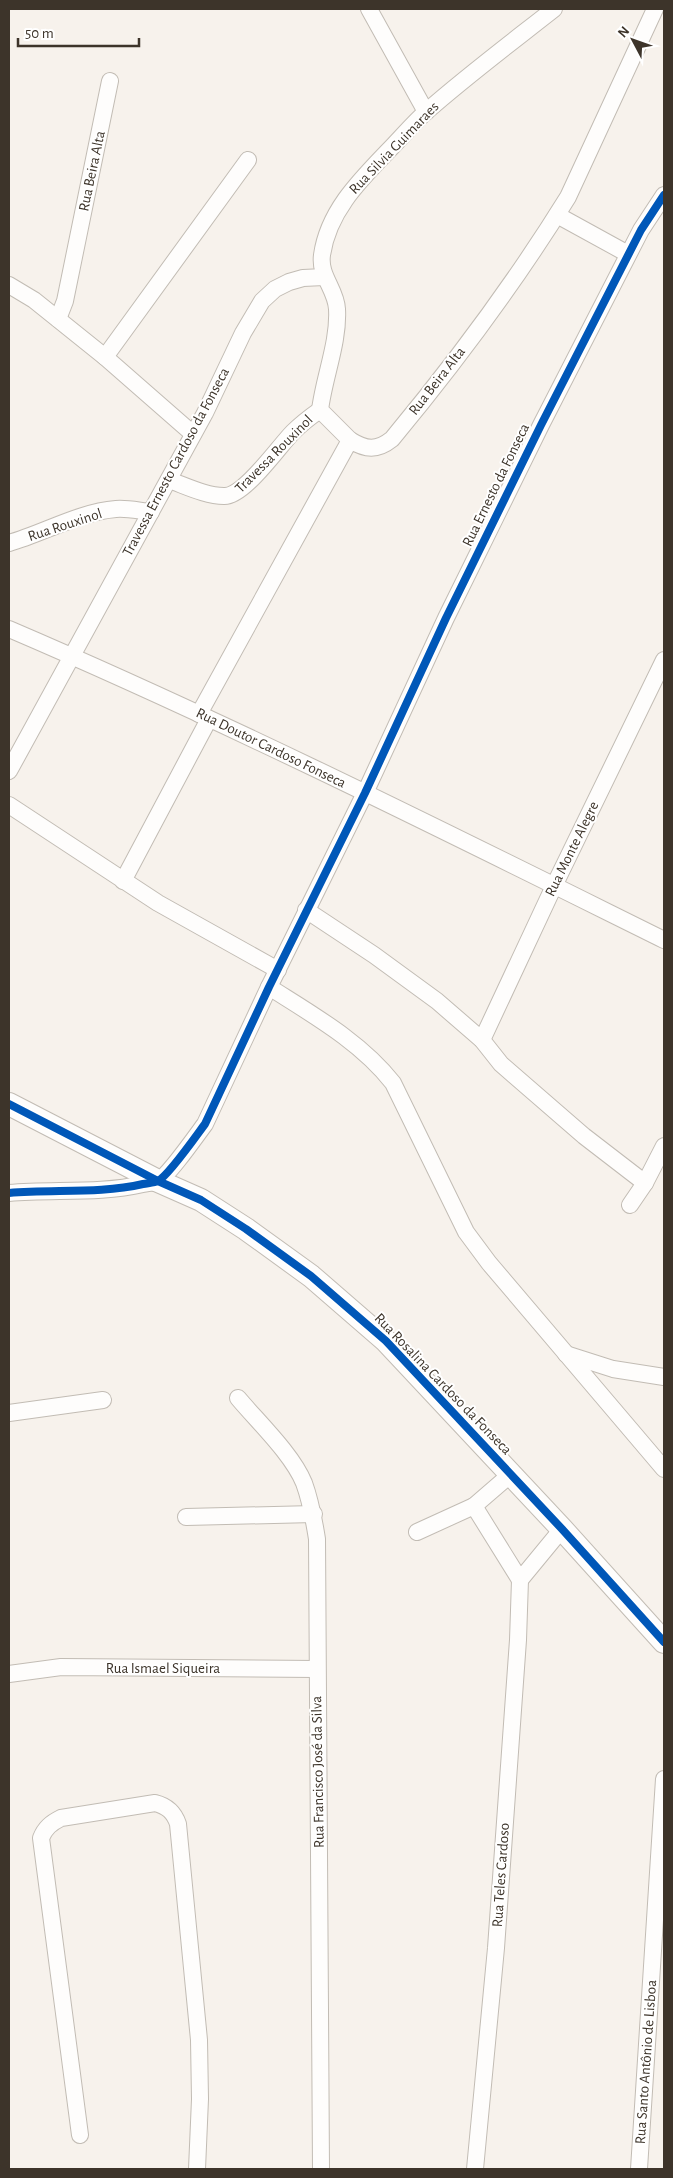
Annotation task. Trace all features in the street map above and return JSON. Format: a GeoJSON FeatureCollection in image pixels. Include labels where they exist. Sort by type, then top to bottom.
{"type":"FeatureCollection","features":[{"type":"Feature","properties":{"kind":"street"},"geometry":{"type":"LineString","coordinates":[[369,9],[426,112]]}},
{"type":"Feature","properties":{"kind":"street","name":"Rua Silvia Guimaraes"},"geometry":{"type":"LineString","coordinates":[[320,410],[323,386],[336,328],[337,310],[336,302],[324,277],[322,256],[326,235],[337,212],[357,183],[426,112],[554,9]]}},
{"type":"Feature","properties":{"kind":"street","name":"Rua Beira Alta"},"geometry":{"type":"LineString","coordinates":[[350,440],[361,447],[372,449],[383,446],[392,439],[476,331],[568,197],[655,9]]}},
{"type":"Feature","properties":{"kind":"street","name":"Rua Beira Alta"},"geometry":{"type":"LineString","coordinates":[[58,320],[65,301],[110,82]]}},
{"type":"Feature","properties":{"kind":"street"},"geometry":{"type":"LineString","coordinates":[[105,357],[248,160]]}},
{"type":"Feature","properties":{"kind":"street","name":"Rua Ernesto da Fonseca"},"geometry":{"type":"LineString","coordinates":[[158,1181],[193,1142],[204,1124],[364,793],[446,618],[541,425],[628,254],[654,208],[664,195]]}},
{"type":"Feature","properties":{"kind":"street"},"geometry":{"type":"LineString","coordinates":[[557,215],[628,254]]}},
{"type":"Feature","properties":{"kind":"street","name":"Travessa Ernesto Cardoso da Fonseca"},"geometry":{"type":"LineString","coordinates":[[9,771],[169,480],[205,413],[242,333],[262,301],[275,289],[289,282],[303,278],[324,277]]}},
{"type":"Feature","properties":{"kind":"street"},"geometry":{"type":"LineString","coordinates":[[9,284],[20,290],[105,357],[193,434]]}},
{"type":"Feature","properties":{"kind":"street"},"geometry":{"type":"LineString","coordinates":[[123,882],[204,717],[350,440],[320,410]]}},
{"type":"Feature","properties":{"kind":"street","name":"Travessa Rouxinol"},"geometry":{"type":"LineString","coordinates":[[169,480],[203,492],[225,497],[234,495],[262,470],[274,452],[304,421],[320,410]]}},
{"type":"Feature","properties":{"kind":"street","name":"Rua Rouxinol"},"geometry":{"type":"LineString","coordinates":[[9,543],[34,536],[89,515],[116,509],[151,512]]}},
{"type":"Feature","properties":{"kind":"street","name":"Rua Doutor Cardoso Fonseca"},"geometry":{"type":"LineString","coordinates":[[9,629],[204,717],[664,940]]}},
{"type":"Feature","properties":{"kind":"street","name":"Rua Monte Alegre"},"geometry":{"type":"LineString","coordinates":[[482,1040],[554,886],[664,660]]}},
{"type":"Feature","properties":{"kind":"street"},"geometry":{"type":"LineString","coordinates":[[9,805],[123,882],[278,970]]}},
{"type":"Feature","properties":{"kind":"street"},"geometry":{"type":"LineString","coordinates":[[306,910],[374,955],[437,1001],[482,1040],[501,1064],[584,1136],[645,1183]]}},
{"type":"Feature","properties":{"kind":"street"},"geometry":{"type":"LineString","coordinates":[[269,987],[330,1026],[379,1065],[393,1083],[466,1232],[489,1263],[664,1470]]}},
{"type":"Feature","properties":{"kind":"street","name":"Rua Rosalina Cardoso da Fonseca"},"geometry":{"type":"LineString","coordinates":[[9,1104],[158,1181],[201,1200],[246,1229],[311,1276],[386,1341],[562,1529],[664,1642]]}},
{"type":"Feature","properties":{"kind":"street"},"geometry":{"type":"LineString","coordinates":[[630,1205],[645,1183],[664,1146]]}},
{"type":"Feature","properties":{"kind":"street"},"geometry":{"type":"LineString","coordinates":[[9,1193],[93,1191],[130,1187],[158,1181]]}},
{"type":"Feature","properties":{"kind":"street"},"geometry":{"type":"LineString","coordinates":[[566,1354],[614,1369],[664,1377]]}},
{"type":"Feature","properties":{"kind":"street","name":"Rua Francisco José da Silva"},"geometry":{"type":"LineString","coordinates":[[238,1398],[290,1462],[303,1482],[314,1514],[317,1539],[321,2169]]}},
{"type":"Feature","properties":{"kind":"street"},"geometry":{"type":"LineString","coordinates":[[9,1414],[103,1400]]}},
{"type":"Feature","properties":{"kind":"street"},"geometry":{"type":"LineString","coordinates":[[417,1532],[474,1506],[511,1474]]}},
{"type":"Feature","properties":{"kind":"street"},"geometry":{"type":"LineString","coordinates":[[474,1506],[484,1518],[520,1580],[562,1529]]}},
{"type":"Feature","properties":{"kind":"street"},"geometry":{"type":"LineString","coordinates":[[186,1517],[314,1514]]}},
{"type":"Feature","properties":{"kind":"street","name":"Rua Teles Cardoso"},"geometry":{"type":"LineString","coordinates":[[475,2169],[496,1948],[518,1640],[520,1580]]}},
{"type":"Feature","properties":{"kind":"street","name":"Rua Ismael Siqueira"},"geometry":{"type":"LineString","coordinates":[[9,1674],[61,1667],[317,1670]]}},
{"type":"Feature","properties":{"kind":"street","name":"Rua Santo Antônio de Lisboa"},"geometry":{"type":"LineString","coordinates":[[639,2169],[664,1778]]}},
{"type":"Feature","properties":{"kind":"street"},"geometry":{"type":"LineString","coordinates":[[80,2135],[41,1838],[51,1823],[61,1818],[155,1803],[171,1811],[178,1824],[199,2040],[200,2099],[197,2169]]}},
{"type":"Feature","properties":{"kind":"cycle path"},"geometry":{"type":"LineString","coordinates":[[9,1193],[110,1189],[156,1182],[175,1163],[205,1124],[269,987],[365,793],[446,618],[541,425],[641,230],[664,195]]}},
{"type":"Feature","properties":{"kind":"cycle path"},"geometry":{"type":"LineString","coordinates":[[9,1104],[158,1181],[201,1200],[246,1229],[311,1276],[386,1341],[562,1529],[664,1642]]}}]}
